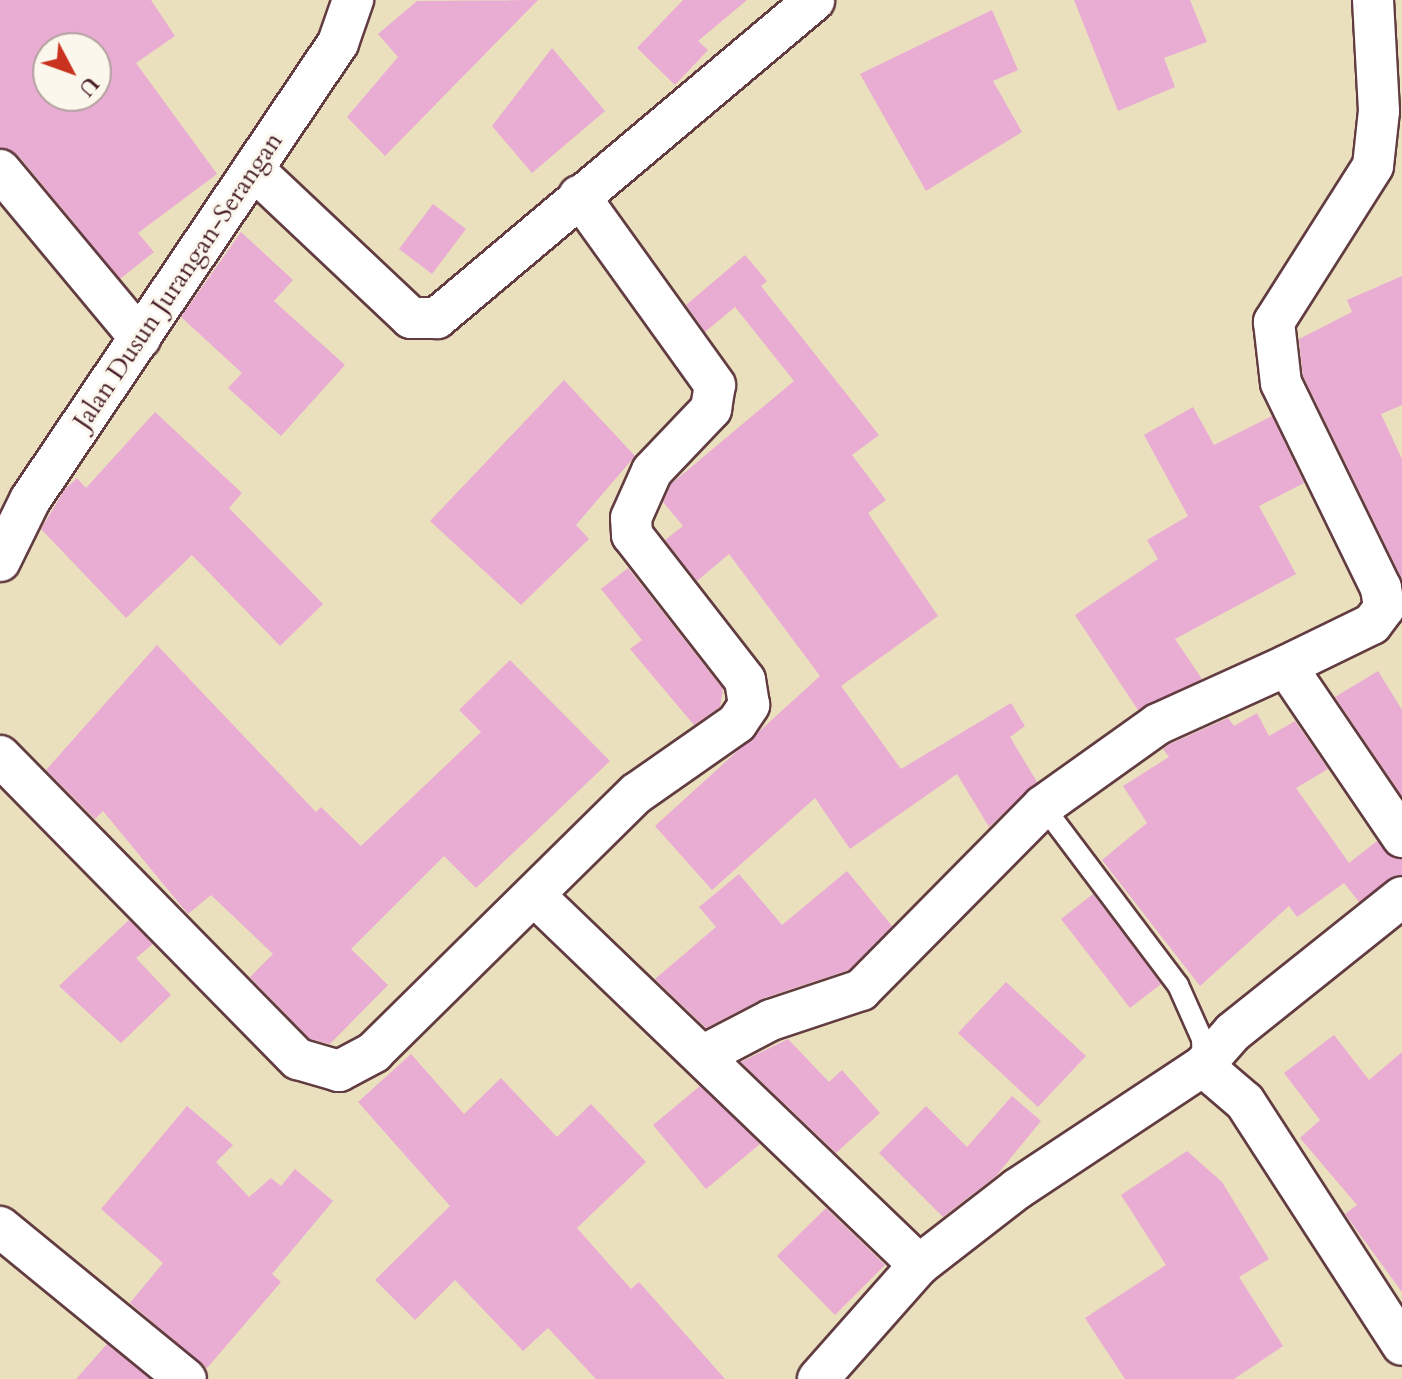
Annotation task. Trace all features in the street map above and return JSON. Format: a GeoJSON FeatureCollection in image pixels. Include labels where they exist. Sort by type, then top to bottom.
{"type":"FeatureCollection","features":[{"type":"Feature","properties":{"kind":"street","name":"Jalan Dusun Jurangan-Serangan"},"geometry":{"type":"LineString","coordinates":[[0,561],[30,500],[338,43],[353,0]]}},
{"type":"Feature","properties":{"kind":"street"},"geometry":{"type":"LineString","coordinates":[[253,169],[423,321],[437,318],[814,0]]}},
{"type":"Feature","properties":{"kind":"street"},"geometry":{"type":"LineString","coordinates":[[702,1056],[771,1020],[861,990],[1043,806],[1158,724],[1372,624],[1384,608],[1381,588],[1281,383],[1274,322],[1373,166],[1379,111],[1373,0]]}},
{"type":"Feature","properties":{"kind":"street"},"geometry":{"type":"LineString","coordinates":[[0,170],[140,338]]}},
{"type":"Feature","properties":{"kind":"street"},"geometry":{"type":"LineString","coordinates":[[0,756],[298,1059],[339,1071],[374,1052],[537,898],[637,793],[737,723],[749,705],[745,680],[631,527],[634,502],[652,471],[711,409],[715,385],[579,196]]}},
{"type":"Feature","properties":{"kind":"street"},"geometry":{"type":"LineString","coordinates":[[1286,666],[1402,837]]}},
{"type":"Feature","properties":{"kind":"street"},"geometry":{"type":"LineString","coordinates":[[818,1379],[919,1265],[1017,1189],[1203,1066],[1233,1032],[1402,897]]}},
{"type":"Feature","properties":{"kind":"street"},"geometry":{"type":"LineString","coordinates":[[537,898],[919,1265]]}},
{"type":"Feature","properties":{"kind":"street"},"geometry":{"type":"LineString","coordinates":[[1203,1066],[1245,1102],[1402,1345]]}},
{"type":"Feature","properties":{"kind":"street"},"geometry":{"type":"LineString","coordinates":[[0,1227],[186,1379]]}},
{"type":"Feature","properties":{"kind":"lane"},"geometry":{"type":"LineString","coordinates":[[1043,806],[1178,985],[1202,1039],[1203,1066]]}},
{"type":"Feature","properties":{"kind":"building"},"geometry":{"type":"Polygon","coordinates":[[[0,0],[151,0],[175,36],[136,63],[217,174],[138,233],[154,252],[120,279],[18,155],[0,148],[0,0]]]}},
{"type":"Feature","properties":{"kind":"building"},"geometry":{"type":"Polygon","coordinates":[[[538,0],[385,156],[347,117],[398,57],[378,34],[417,1],[538,0]]]}},
{"type":"Feature","properties":{"kind":"building"},"geometry":{"type":"Polygon","coordinates":[[[683,0],[747,0],[698,41],[708,50],[675,85],[637,48],[683,0]]]}},
{"type":"Feature","properties":{"kind":"building"},"geometry":{"type":"Polygon","coordinates":[[[1074,0],[1190,0],[1207,42],[1164,58],[1175,87],[1118,111],[1074,0]]]}},
{"type":"Feature","properties":{"kind":"building"},"geometry":{"type":"Polygon","coordinates":[[[992,10],[1018,70],[993,81],[1022,132],[926,191],[860,74],[992,10]]]}},
{"type":"Feature","properties":{"kind":"building"},"geometry":{"type":"Polygon","coordinates":[[[552,48],[605,111],[532,173],[492,126],[552,48]]]}},
{"type":"Feature","properties":{"kind":"building"},"geometry":{"type":"Polygon","coordinates":[[[433,204],[466,229],[432,274],[399,249],[433,204]]]}},
{"type":"Feature","properties":{"kind":"building"},"geometry":{"type":"Polygon","coordinates":[[[241,232],[293,280],[274,301],[345,365],[281,436],[228,388],[242,373],[181,317],[241,232]]]}},
{"type":"Feature","properties":{"kind":"building"},"geometry":{"type":"Polygon","coordinates":[[[745,255],[767,281],[761,286],[879,435],[852,455],[886,500],[868,513],[938,616],[841,686],[901,769],[1011,703],[1025,726],[1010,737],[1037,782],[989,827],[957,774],[850,849],[815,798],[712,890],[655,826],[820,676],[729,554],[697,581],[665,540],[683,526],[663,502],[671,484],[794,381],[735,307],[705,332],[686,305],[745,255]]]}},
{"type":"Feature","properties":{"kind":"building"},"geometry":{"type":"Polygon","coordinates":[[[1402,276],[1402,405],[1381,414],[1402,459],[1402,579],[1303,376],[1299,339],[1352,312],[1347,300],[1402,276]]]}},
{"type":"Feature","properties":{"kind":"building"},"geometry":{"type":"Polygon","coordinates":[[[564,380],[635,456],[576,525],[589,539],[521,605],[430,521],[564,380]]]}},
{"type":"Feature","properties":{"kind":"building"},"geometry":{"type":"Polygon","coordinates":[[[1193,407],[1214,445],[1272,416],[1304,483],[1259,506],[1296,574],[1175,639],[1202,679],[1138,710],[1075,615],[1158,559],[1147,540],[1188,516],[1144,435],[1193,407]]]}},
{"type":"Feature","properties":{"kind":"building"},"geometry":{"type":"Polygon","coordinates":[[[155,412],[242,493],[229,508],[323,604],[280,646],[192,555],[126,618],[41,529],[65,489],[77,478],[86,488],[155,412]]]}},
{"type":"Feature","properties":{"kind":"building"},"geometry":{"type":"Polygon","coordinates":[[[628,568],[723,689],[720,707],[694,725],[630,649],[642,640],[601,589],[628,568]]]}},
{"type":"Feature","properties":{"kind":"building"},"geometry":{"type":"Polygon","coordinates":[[[157,645],[316,812],[321,807],[361,846],[481,732],[459,710],[510,660],[610,761],[476,888],[444,856],[351,949],[388,985],[330,1044],[310,1039],[250,977],[273,954],[211,895],[188,914],[103,811],[95,819],[46,770],[157,645]]]}},
{"type":"Feature","properties":{"kind":"building"},"geometry":{"type":"Polygon","coordinates":[[[1378,671],[1402,710],[1402,796],[1335,697],[1378,671]]]}},
{"type":"Feature","properties":{"kind":"building"},"geometry":{"type":"Polygon","coordinates":[[[1257,713],[1269,736],[1295,721],[1328,769],[1296,788],[1349,863],[1377,841],[1402,860],[1402,875],[1359,902],[1344,883],[1297,917],[1289,906],[1200,986],[1102,860],[1147,823],[1123,786],[1169,757],[1163,749],[1170,744],[1228,718],[1234,726],[1257,713]]]}},
{"type":"Feature","properties":{"kind":"building"},"geometry":{"type":"Polygon","coordinates":[[[847,871],[892,926],[849,970],[764,998],[706,1028],[655,979],[716,927],[699,907],[739,874],[782,925],[847,871]]]}},
{"type":"Feature","properties":{"kind":"building"},"geometry":{"type":"Polygon","coordinates":[[[1093,894],[1161,984],[1130,1008],[1061,919],[1093,894]]]}},
{"type":"Feature","properties":{"kind":"building"},"geometry":{"type":"Polygon","coordinates":[[[129,920],[153,944],[136,958],[171,995],[121,1043],[59,986],[129,920]]]}},
{"type":"Feature","properties":{"kind":"building"},"geometry":{"type":"Polygon","coordinates":[[[1006,982],[1086,1056],[1038,1107],[958,1033],[1006,982]]]}},
{"type":"Feature","properties":{"kind":"building"},"geometry":{"type":"Polygon","coordinates":[[[1334,1035],[1369,1080],[1402,1052],[1402,1292],[1345,1214],[1357,1205],[1300,1138],[1320,1120],[1284,1073],[1334,1035]]]}},
{"type":"Feature","properties":{"kind":"building"},"geometry":{"type":"Polygon","coordinates":[[[788,1039],[829,1082],[842,1070],[880,1113],[836,1153],[741,1062],[788,1039]]]}},
{"type":"Feature","properties":{"kind":"building"},"geometry":{"type":"Polygon","coordinates":[[[411,1054],[464,1114],[501,1078],[557,1137],[591,1104],[646,1162],[577,1228],[631,1289],[639,1282],[725,1379],[596,1379],[548,1328],[523,1351],[455,1280],[415,1320],[375,1280],[450,1206],[358,1102],[411,1054]]]}},
{"type":"Feature","properties":{"kind":"building"},"geometry":{"type":"Polygon","coordinates":[[[700,1086],[760,1144],[706,1189],[653,1125],[700,1086]]]}},
{"type":"Feature","properties":{"kind":"building"},"geometry":{"type":"Polygon","coordinates":[[[1012,1096],[1041,1121],[996,1176],[943,1217],[879,1153],[926,1106],[967,1147],[1012,1096]]]}},
{"type":"Feature","properties":{"kind":"building"},"geometry":{"type":"Polygon","coordinates":[[[187,1106],[233,1145],[216,1162],[249,1197],[271,1178],[281,1186],[295,1169],[333,1201],[272,1274],[281,1282],[207,1368],[130,1303],[163,1263],[101,1209],[187,1106]]]}},
{"type":"Feature","properties":{"kind":"building"},"geometry":{"type":"Polygon","coordinates":[[[1187,1151],[1222,1182],[1269,1259],[1239,1277],[1283,1346],[1234,1379],[1125,1379],[1085,1318],[1166,1265],[1121,1195],[1187,1151]]]}},
{"type":"Feature","properties":{"kind":"building"},"geometry":{"type":"Polygon","coordinates":[[[826,1208],[885,1265],[835,1315],[777,1256],[826,1208]]]}},
{"type":"Feature","properties":{"kind":"building"},"geometry":{"type":"Polygon","coordinates":[[[107,1344],[150,1379],[76,1379],[107,1344]]]}}]}
